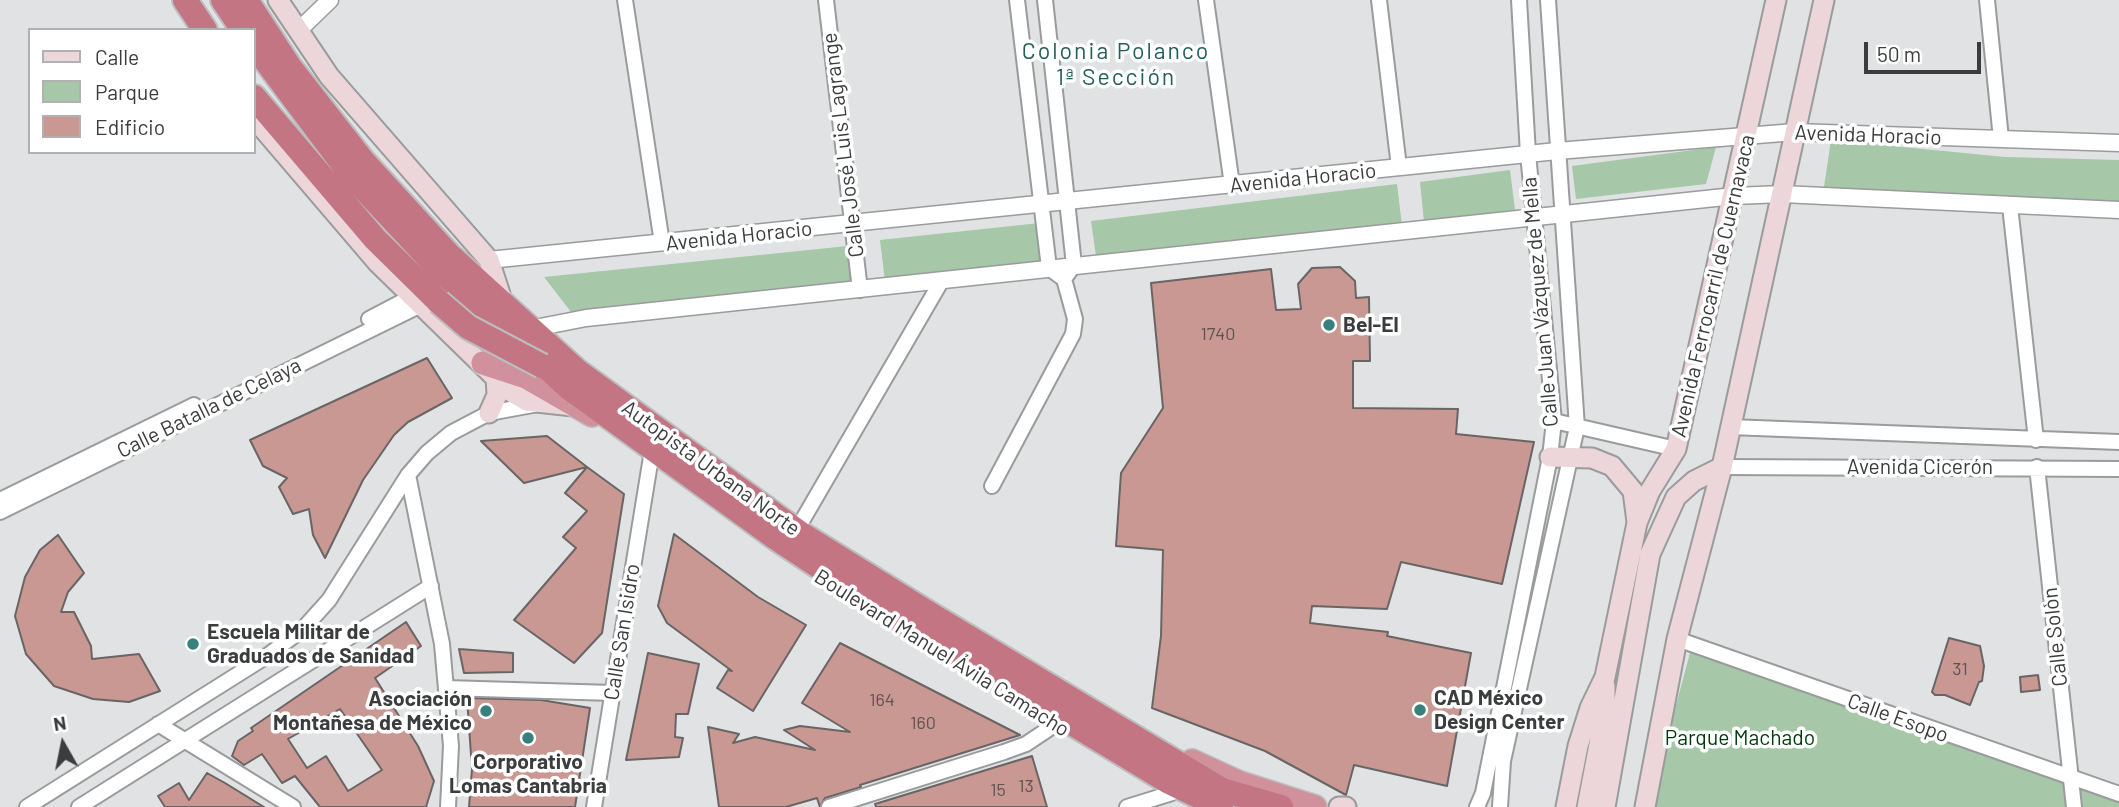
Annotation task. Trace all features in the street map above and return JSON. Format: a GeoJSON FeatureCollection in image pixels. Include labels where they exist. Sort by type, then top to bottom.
{"type":"FeatureCollection","features":[{"type":"Feature","properties":{"kind":"highway"},"geometry":{"type":"LineString","coordinates":[[185,0],[204,28]]}},
{"type":"Feature","properties":{"kind":"highway"},"geometry":{"type":"LineString","coordinates":[[211,0],[230,28]]}},
{"type":"Feature","properties":{"kind":"highway"},"geometry":{"type":"LineString","coordinates":[[223,0],[242,28]]}},
{"type":"Feature","properties":{"kind":"highway","name":"Autopista Urbana Norte"},"geometry":{"type":"LineString","coordinates":[[246,0],[289,66],[363,161],[449,255],[577,371],[801,534],[894,592],[1222,790],[1282,807]]}},
{"type":"Feature","properties":{"kind":"highway","name":"Boulevard Manuel Ávila Camacho"},"geometry":{"type":"LineString","coordinates":[[257,0],[317,86],[383,170],[500,294],[540,327],[724,466],[802,521],[1092,703],[1203,767],[1271,795],[1315,807]]}},
{"type":"Feature","properties":{"kind":"highway","name":"Autopista Urbana Norte"},"geometry":{"type":"LineString","coordinates":[[256,48],[351,175],[439,269],[542,366],[799,553],[880,607],[1183,799],[1222,807]]}},
{"type":"Feature","properties":{"kind":"highway","name":"Boulevard Manuel Ávila Camacho"},"geometry":{"type":"LineString","coordinates":[[256,67],[325,158],[429,273],[503,343],[582,411],[790,557],[1056,724],[1183,799]]}},
{"type":"Feature","properties":{"kind":"highway"},"geometry":{"type":"LineString","coordinates":[[256,99],[341,201],[429,293],[468,327],[542,366]]}},
{"type":"Feature","properties":{"kind":"highway"},"geometry":{"type":"LineString","coordinates":[[489,370],[527,377],[582,411]]}},
{"type":"Feature","properties":{"kind":"main road"},"geometry":{"type":"LineString","coordinates":[[172,0],[191,28]]}},
{"type":"Feature","properties":{"kind":"main road","name":"Avenida Ferrocarril de Cuernavaca"},"geometry":{"type":"LineString","coordinates":[[1605,807],[1590,708],[1605,677],[1637,523],[1650,491],[1676,449],[1776,0]]}},
{"type":"Feature","properties":{"kind":"main road"},"geometry":{"type":"LineString","coordinates":[[1645,807],[1677,639],[1722,467],[1824,0]]}},
{"type":"Feature","properties":{"kind":"main road"},"geometry":{"type":"LineString","coordinates":[[286,3],[298,31],[330,76],[489,260],[500,294]]}},
{"type":"Feature","properties":{"kind":"main road"},"geometry":{"type":"LineString","coordinates":[[256,120],[315,192],[415,302],[516,396],[539,404],[582,411]]}},
{"type":"Feature","properties":{"kind":"main road"},"geometry":{"type":"LineString","coordinates":[[489,370],[497,395],[489,413]]}},
{"type":"Feature","properties":{"kind":"main road"},"geometry":{"type":"LineString","coordinates":[[1550,457],[1570,456],[1602,461],[1620,474],[1633,491],[1637,523]]}},
{"type":"Feature","properties":{"kind":"main road","name":"Avenida Ferrocarril de Cuernavaca"},"geometry":{"type":"LineString","coordinates":[[1566,807],[1597,749],[1657,536],[1670,508],[1683,489],[1722,467]]}},
{"type":"Feature","properties":{"kind":"main road"},"geometry":{"type":"LineString","coordinates":[[1587,807],[1597,749]]}},
{"type":"Feature","properties":{"kind":"main road"},"geometry":{"type":"LineString","coordinates":[[1339,807],[1346,807]]}},
{"type":"Feature","properties":{"kind":"street"},"geometry":{"type":"LineString","coordinates":[[298,31],[330,0]]}},
{"type":"Feature","properties":{"kind":"street"},"geometry":{"type":"LineString","coordinates":[[625,0],[662,243]]}},
{"type":"Feature","properties":{"kind":"street","name":"Calle José Luis Lagrange"},"geometry":{"type":"LineString","coordinates":[[826,0],[860,290]]}},
{"type":"Feature","properties":{"kind":"street"},"geometry":{"type":"LineString","coordinates":[[992,486],[1073,334],[1072,304],[1064,279],[1049,268],[1017,0]]}},
{"type":"Feature","properties":{"kind":"street"},"geometry":{"type":"LineString","coordinates":[[1045,0],[1074,265],[1064,279]]}},
{"type":"Feature","properties":{"kind":"street"},"geometry":{"type":"LineString","coordinates":[[1206,0],[1232,185]]}},
{"type":"Feature","properties":{"kind":"street"},"geometry":{"type":"LineString","coordinates":[[1379,0],[1399,167]]}},
{"type":"Feature","properties":{"kind":"street","name":"Calle Juan Vázquez de Mella"},"geometry":{"type":"LineString","coordinates":[[1477,807],[1483,793],[1550,457],[1554,421],[1533,219],[1519,0]]}},
{"type":"Feature","properties":{"kind":"street","name":"Calle Juan Vázquez de Mella"},"geometry":{"type":"LineString","coordinates":[[1500,807],[1503,761],[1577,427],[1548,0]]}},
{"type":"Feature","properties":{"kind":"street"},"geometry":{"type":"LineString","coordinates":[[1987,0],[2001,139]]}},
{"type":"Feature","properties":{"kind":"street","name":"Avenida Horacio"},"geometry":{"type":"LineString","coordinates":[[489,260],[852,225],[1557,150],[1795,132],[2119,143]]}},
{"type":"Feature","properties":{"kind":"street"},"geometry":{"type":"LineString","coordinates":[[540,327],[586,318],[1533,219],[1734,195],[1782,194],[2119,210]]}},
{"type":"Feature","properties":{"kind":"street"},"geometry":{"type":"LineString","coordinates":[[2010,206],[2036,440]]}},
{"type":"Feature","properties":{"kind":"street"},"geometry":{"type":"LineString","coordinates":[[802,521],[942,280]]}},
{"type":"Feature","properties":{"kind":"street","name":"Calle Batalla de Celaya"},"geometry":{"type":"LineString","coordinates":[[0,500],[415,302]]}},
{"type":"Feature","properties":{"kind":"street","name":"Calle Batalla de Celaya"},"geometry":{"type":"LineString","coordinates":[[0,512],[415,302]]}},
{"type":"Feature","properties":{"kind":"street"},"geometry":{"type":"LineString","coordinates":[[27,807],[285,643],[318,614],[408,475],[427,453],[451,433],[489,413],[539,404]]}},
{"type":"Feature","properties":{"kind":"street"},"geometry":{"type":"LineString","coordinates":[[1554,421],[1676,449]]}},
{"type":"Feature","properties":{"kind":"street","name":"Avenida Cicerón"},"geometry":{"type":"LineString","coordinates":[[1730,427],[2119,442]]}},
{"type":"Feature","properties":{"kind":"street","name":"Calle San Isidro"},"geometry":{"type":"LineString","coordinates":[[594,807],[651,457]]}},
{"type":"Feature","properties":{"kind":"street","name":"Avenida Cicerón"},"geometry":{"type":"LineString","coordinates":[[1722,467],[2119,469]]}},
{"type":"Feature","properties":{"kind":"street","name":"Calle Solòn"},"geometry":{"type":"LineString","coordinates":[[2037,467],[2074,807]]}},
{"type":"Feature","properties":{"kind":"street"},"geometry":{"type":"LineString","coordinates":[[408,475],[442,644],[451,746],[448,807]]}},
{"type":"Feature","properties":{"kind":"street"},"geometry":{"type":"LineString","coordinates":[[79,807],[431,586]]}},
{"type":"Feature","properties":{"kind":"street","name":"Calle Esopo"},"geometry":{"type":"LineString","coordinates":[[1677,639],[2119,794]]}},
{"type":"Feature","properties":{"kind":"street"},"geometry":{"type":"LineString","coordinates":[[230,678],[244,701]]}},
{"type":"Feature","properties":{"kind":"street"},"geometry":{"type":"LineString","coordinates":[[446,688],[613,693]]}},
{"type":"Feature","properties":{"kind":"street"},"geometry":{"type":"LineString","coordinates":[[158,724],[293,807]]}},
{"type":"Feature","properties":{"kind":"street"},"geometry":{"type":"LineString","coordinates":[[829,807],[1026,744],[1056,724]]}},
{"type":"Feature","properties":{"kind":"street"},"geometry":{"type":"LineString","coordinates":[[1488,758],[1503,761]]}},
{"type":"Feature","properties":{"kind":"street"},"geometry":{"type":"LineString","coordinates":[[1127,807],[1183,799]]}},
{"type":"Feature","properties":{"kind":"green space"},"geometry":{"type":"Polygon","coordinates":[[[1831,140],[2005,157],[2119,160],[2119,204],[1824,187],[1831,140]]]}},
{"type":"Feature","properties":{"kind":"green space"},"geometry":{"type":"Polygon","coordinates":[[[1716,147],[1706,184],[1576,199],[1572,166],[1716,147]]]}},
{"type":"Feature","properties":{"kind":"green space"},"geometry":{"type":"Polygon","coordinates":[[[1510,170],[1515,210],[1424,222],[1420,182],[1510,170]]]}},
{"type":"Feature","properties":{"kind":"green space"},"geometry":{"type":"Polygon","coordinates":[[[1397,184],[1402,226],[1097,263],[1091,221],[1397,184]]]}},
{"type":"Feature","properties":{"kind":"green space"},"geometry":{"type":"Polygon","coordinates":[[[1040,223],[1045,264],[885,281],[880,240],[1040,223]]]}},
{"type":"Feature","properties":{"kind":"green space"},"geometry":{"type":"Polygon","coordinates":[[[848,246],[852,290],[575,317],[544,277],[848,246]]]}},
{"type":"Feature","properties":{"kind":"green space","name":"Parque Machado"},"geometry":{"type":"Polygon","coordinates":[[[1691,649],[2119,795],[2119,807],[1649,807],[1691,649]]]}},
{"type":"Feature","properties":{"kind":"building"},"geometry":{"type":"Polygon","coordinates":[[[1340,267],[1355,281],[1356,298],[1369,297],[1370,361],[1353,361],[1353,408],[1458,409],[1456,434],[1534,442],[1502,584],[1401,562],[1387,609],[1312,606],[1310,623],[1388,632],[1387,636],[1471,653],[1447,786],[1354,765],[1346,795],[1265,751],[1152,708],[1161,636],[1163,550],[1116,546],[1121,473],[1163,408],[1151,283],[1271,269],[1276,310],[1301,309],[1298,284],[1312,268],[1340,267]]]}},
{"type":"Feature","properties":{"kind":"building"},"geometry":{"type":"Polygon","coordinates":[[[427,358],[452,398],[408,422],[394,435],[363,480],[325,558],[313,535],[309,509],[293,514],[279,487],[287,478],[263,466],[250,440],[427,358]]]}},
{"type":"Feature","properties":{"kind":"building"},"geometry":{"type":"Polygon","coordinates":[[[547,436],[587,467],[524,483],[481,441],[547,436]]]}},
{"type":"Feature","properties":{"kind":"building"},"geometry":{"type":"Polygon","coordinates":[[[587,467],[624,494],[602,633],[574,663],[514,620],[576,548],[563,537],[587,511],[565,493],[587,467]]]}},
{"type":"Feature","properties":{"kind":"building"},"geometry":{"type":"Polygon","coordinates":[[[674,534],[758,597],[806,625],[753,711],[717,688],[728,670],[732,671],[667,623],[658,606],[674,534]]]}},
{"type":"Feature","properties":{"kind":"building"},"geometry":{"type":"Polygon","coordinates":[[[58,535],[84,573],[68,592],[61,612],[74,612],[91,646],[92,659],[139,654],[160,691],[129,702],[93,699],[54,686],[26,654],[15,616],[25,577],[40,550],[58,535]]]}},
{"type":"Feature","properties":{"kind":"building"},"geometry":{"type":"Polygon","coordinates":[[[406,622],[421,646],[375,678],[418,746],[434,781],[426,807],[320,807],[295,776],[282,783],[262,754],[244,765],[232,756],[238,741],[253,731],[251,728],[406,622]],[[340,709],[288,739],[307,768],[326,756],[348,791],[382,770],[340,709]]]}},
{"type":"Feature","properties":{"kind":"building"},"geometry":{"type":"Polygon","coordinates":[[[1949,638],[1980,646],[1984,666],[1982,681],[1979,682],[1970,705],[1932,692],[1949,638]]]}},
{"type":"Feature","properties":{"kind":"building"},"geometry":{"type":"Polygon","coordinates":[[[840,643],[1020,735],[860,785],[861,787],[825,798],[820,807],[817,798],[786,807],[719,807],[708,727],[739,734],[733,743],[755,737],[815,750],[784,730],[800,726],[850,732],[802,703],[840,643]]]}},
{"type":"Feature","properties":{"kind":"building"},"geometry":{"type":"Polygon","coordinates":[[[459,649],[513,653],[513,672],[464,673],[459,649]]]}},
{"type":"Feature","properties":{"kind":"building"},"geometry":{"type":"Polygon","coordinates":[[[648,653],[699,664],[688,714],[676,714],[675,737],[683,738],[679,757],[626,760],[648,653]]]}},
{"type":"Feature","properties":{"kind":"building"},"geometry":{"type":"Polygon","coordinates":[[[2038,675],[2040,690],[2021,692],[2020,677],[2038,675]]]}},
{"type":"Feature","properties":{"kind":"building","name":"Corporativo Lomas Cantabria"},"geometry":{"type":"Polygon","coordinates":[[[467,698],[541,700],[590,708],[575,807],[469,807],[472,769],[467,698]]]}},
{"type":"Feature","properties":{"kind":"building"},"geometry":{"type":"Polygon","coordinates":[[[1032,756],[1047,807],[876,807],[875,804],[1032,756]]]}},
{"type":"Feature","properties":{"kind":"building"},"geometry":{"type":"Polygon","coordinates":[[[207,773],[264,807],[165,807],[158,796],[179,783],[189,800],[207,773]]]}},
{"type":"Feature","properties":{"kind":"place","name":"Bel-El"},"geometry":{"type":"Point","coordinates":[1329,325]}},
{"type":"Feature","properties":{"kind":"place","name":"Escuela Militar de Graduados de Sanidad"},"geometry":{"type":"Point","coordinates":[193,644]}},
{"type":"Feature","properties":{"kind":"place","name":"CAD México Design Center"},"geometry":{"type":"Point","coordinates":[1420,710]}},
{"type":"Feature","properties":{"kind":"place","name":"Asociación Montañesa de México"},"geometry":{"type":"Point","coordinates":[486,711]}},
{"type":"Feature","properties":{"kind":"place","name":"Corporativo Lomas Cantabria"},"geometry":{"type":"Point","coordinates":[528,738]}},
{"type":"Feature","properties":{"kind":"district","name":"Colonia Polanco 1ª Sección"},"geometry":{"type":"Point","coordinates":[1116,64]}}]}
